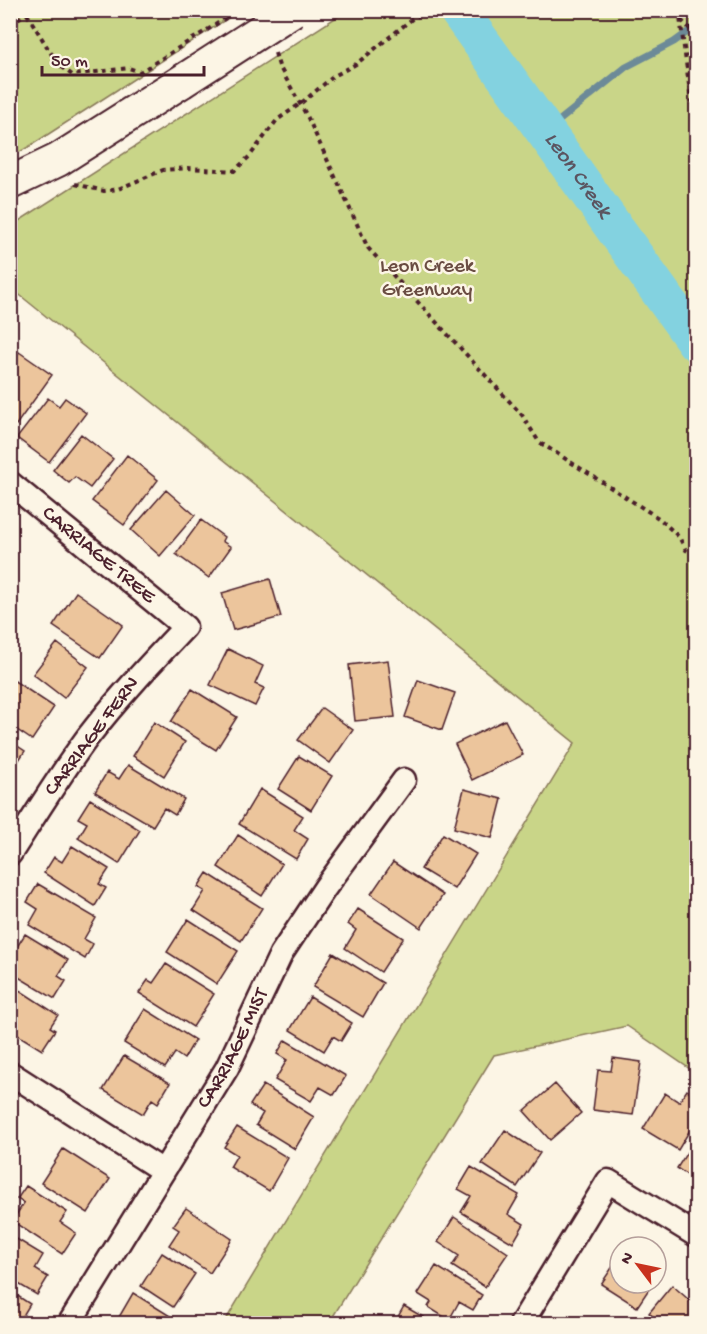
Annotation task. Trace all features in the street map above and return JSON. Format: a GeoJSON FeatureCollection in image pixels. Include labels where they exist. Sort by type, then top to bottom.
{"type":"FeatureCollection","features":[{"type":"Feature","properties":{"kind":"main road"},"geometry":{"type":"LineString","coordinates":[[10,183],[58,160],[172,71],[293,10]]}},
{"type":"Feature","properties":{"kind":"street","name":"CARRIAGE TREE"},"geometry":{"type":"LineString","coordinates":[[10,483],[185,627]]}},
{"type":"Feature","properties":{"kind":"street","name":"CARRIAGE FERN"},"geometry":{"type":"LineString","coordinates":[[10,854],[52,787],[88,737],[130,685],[185,627]]}},
{"type":"Feature","properties":{"kind":"street","name":"CARRIAGE MIST"},"geometry":{"type":"LineString","coordinates":[[69,1323],[227,1068],[281,954],[325,888],[404,780]]}},
{"type":"Feature","properties":{"kind":"street"},"geometry":{"type":"LineString","coordinates":[[10,1073],[163,1171]]}},
{"type":"Feature","properties":{"kind":"street"},"geometry":{"type":"LineString","coordinates":[[521,1323],[608,1180],[696,1235]]}},
{"type":"Feature","properties":{"kind":"path"},"geometry":{"type":"LineString","coordinates":[[10,24],[29,12],[57,63],[72,75],[129,68],[140,72],[172,71],[239,10]]}},
{"type":"Feature","properties":{"kind":"path"},"geometry":{"type":"LineString","coordinates":[[75,184],[104,191],[118,189],[163,170],[188,168],[234,171],[249,157],[277,120],[334,76],[357,64],[412,19],[430,10]]}},
{"type":"Feature","properties":{"kind":"path"},"geometry":{"type":"LineString","coordinates":[[679,10],[691,100],[696,111]]}},
{"type":"Feature","properties":{"kind":"path"},"geometry":{"type":"LineString","coordinates":[[680,20],[696,35]]}},
{"type":"Feature","properties":{"kind":"path"},"geometry":{"type":"LineString","coordinates":[[273,47],[279,66],[308,118],[368,248],[522,416],[539,442],[660,519],[679,537],[686,550],[696,556]]}},
{"type":"Feature","properties":{"kind":"green space"},"geometry":{"type":"Polygon","coordinates":[[[11,10],[239,10],[239,11],[11,157],[11,10]]]}},
{"type":"Feature","properties":{"kind":"green space","name":"Leon Creek Greenway"},"geometry":{"type":"Polygon","coordinates":[[[346,11],[696,11],[696,1073],[627,1026],[494,1055],[329,1323],[224,1323],[575,743],[11,288],[11,226],[346,11]]]}},
{"type":"Feature","properties":{"kind":"building"},"geometry":{"type":"Polygon","coordinates":[[[19,352],[52,375],[16,425],[10,421],[10,364],[19,352]]]}},
{"type":"Feature","properties":{"kind":"building"},"geometry":{"type":"Polygon","coordinates":[[[48,398],[59,406],[65,398],[86,413],[49,462],[17,438],[48,398]]]}},
{"type":"Feature","properties":{"kind":"building"},"geometry":{"type":"Polygon","coordinates":[[[81,434],[113,459],[90,488],[75,477],[69,483],[53,470],[81,434]]]}},
{"type":"Feature","properties":{"kind":"building"},"geometry":{"type":"Polygon","coordinates":[[[127,455],[158,480],[124,525],[92,501],[127,455]]]}},
{"type":"Feature","properties":{"kind":"building"},"geometry":{"type":"Polygon","coordinates":[[[166,490],[195,515],[160,556],[131,530],[166,490]]]}},
{"type":"Feature","properties":{"kind":"building"},"geometry":{"type":"Polygon","coordinates":[[[201,520],[224,537],[222,541],[231,547],[209,578],[176,554],[201,520]]]}},
{"type":"Feature","properties":{"kind":"building"},"geometry":{"type":"Polygon","coordinates":[[[270,579],[281,617],[233,630],[222,593],[270,579]]]}},
{"type":"Feature","properties":{"kind":"building"},"geometry":{"type":"Polygon","coordinates":[[[76,592],[123,625],[100,658],[53,626],[76,592]]]}},
{"type":"Feature","properties":{"kind":"building"},"geometry":{"type":"Polygon","coordinates":[[[57,643],[88,667],[64,698],[33,674],[57,643]]]}},
{"type":"Feature","properties":{"kind":"building"},"geometry":{"type":"Polygon","coordinates":[[[228,649],[263,666],[255,684],[264,688],[255,706],[210,685],[228,649]]]}},
{"type":"Feature","properties":{"kind":"building"},"geometry":{"type":"Polygon","coordinates":[[[388,660],[395,717],[355,721],[349,665],[388,660]]]}},
{"type":"Feature","properties":{"kind":"building"},"geometry":{"type":"Polygon","coordinates":[[[10,678],[54,707],[32,740],[10,725],[10,678]]]}},
{"type":"Feature","properties":{"kind":"building"},"geometry":{"type":"Polygon","coordinates":[[[418,680],[455,693],[442,730],[405,717],[418,680]]]}},
{"type":"Feature","properties":{"kind":"building"},"geometry":{"type":"Polygon","coordinates":[[[192,689],[237,717],[216,750],[171,722],[192,689]]]}},
{"type":"Feature","properties":{"kind":"building"},"geometry":{"type":"Polygon","coordinates":[[[322,708],[353,730],[330,763],[298,740],[322,708]]]}},
{"type":"Feature","properties":{"kind":"building"},"geometry":{"type":"Polygon","coordinates":[[[505,720],[523,755],[472,780],[455,744],[505,720]]]}},
{"type":"Feature","properties":{"kind":"building"},"geometry":{"type":"Polygon","coordinates":[[[154,722],[185,742],[164,776],[133,756],[154,722]]]}},
{"type":"Feature","properties":{"kind":"building"},"geometry":{"type":"Polygon","coordinates":[[[10,741],[25,751],[13,769],[10,767],[10,741]]]}},
{"type":"Feature","properties":{"kind":"building"},"geometry":{"type":"Polygon","coordinates":[[[299,756],[332,776],[311,810],[278,789],[299,756]]]}},
{"type":"Feature","properties":{"kind":"building"},"geometry":{"type":"Polygon","coordinates":[[[128,765],[184,799],[175,815],[164,808],[153,826],[95,792],[107,772],[119,779],[128,765]]]}},
{"type":"Feature","properties":{"kind":"building"},"geometry":{"type":"Polygon","coordinates":[[[260,789],[303,816],[294,830],[308,839],[296,859],[239,824],[260,789]]]}},
{"type":"Feature","properties":{"kind":"building"},"geometry":{"type":"Polygon","coordinates":[[[464,789],[502,799],[492,838],[454,828],[464,789]]]}},
{"type":"Feature","properties":{"kind":"building"},"geometry":{"type":"Polygon","coordinates":[[[90,799],[140,830],[119,864],[78,838],[87,823],[78,818],[90,799]]]}},
{"type":"Feature","properties":{"kind":"building"},"geometry":{"type":"Polygon","coordinates":[[[443,834],[476,854],[454,889],[421,869],[443,834]]]}},
{"type":"Feature","properties":{"kind":"building"},"geometry":{"type":"Polygon","coordinates":[[[238,835],[282,864],[262,896],[218,867],[238,835]]]}},
{"type":"Feature","properties":{"kind":"building"},"geometry":{"type":"Polygon","coordinates":[[[72,846],[109,869],[99,884],[106,888],[95,906],[44,873],[54,857],[62,862],[72,846]]]}},
{"type":"Feature","properties":{"kind":"building"},"geometry":{"type":"Polygon","coordinates":[[[393,862],[443,895],[421,928],[371,894],[393,862]]]}},
{"type":"Feature","properties":{"kind":"building"},"geometry":{"type":"Polygon","coordinates":[[[207,873],[262,908],[241,941],[193,910],[205,891],[198,887],[207,873]]]}},
{"type":"Feature","properties":{"kind":"building"},"geometry":{"type":"Polygon","coordinates":[[[38,884],[96,918],[84,939],[93,944],[85,959],[29,925],[38,909],[27,902],[38,884]]]}},
{"type":"Feature","properties":{"kind":"building"},"geometry":{"type":"Polygon","coordinates":[[[358,909],[403,938],[381,972],[345,948],[356,930],[348,924],[358,909]]]}},
{"type":"Feature","properties":{"kind":"building"},"geometry":{"type":"Polygon","coordinates":[[[188,919],[238,951],[217,984],[167,952],[188,919]]]}},
{"type":"Feature","properties":{"kind":"building"},"geometry":{"type":"Polygon","coordinates":[[[25,934],[68,960],[58,976],[66,981],[55,999],[10,972],[10,958],[25,934]]]}},
{"type":"Feature","properties":{"kind":"building"},"geometry":{"type":"Polygon","coordinates":[[[333,953],[383,983],[363,1017],[313,987],[333,953]]]}},
{"type":"Feature","properties":{"kind":"building"},"geometry":{"type":"Polygon","coordinates":[[[166,964],[214,994],[193,1027],[139,993],[148,980],[153,983],[166,964]]]}},
{"type":"Feature","properties":{"kind":"building"},"geometry":{"type":"Polygon","coordinates":[[[10,984],[58,1015],[50,1027],[55,1030],[42,1050],[10,1030],[10,1020],[15,1013],[10,1010],[10,984]]]}},
{"type":"Feature","properties":{"kind":"building"},"geometry":{"type":"Polygon","coordinates":[[[310,997],[352,1023],[341,1041],[333,1036],[324,1051],[290,1030],[310,997]]]}},
{"type":"Feature","properties":{"kind":"building"},"geometry":{"type":"Polygon","coordinates":[[[145,1009],[195,1040],[184,1059],[175,1053],[165,1068],[124,1043],[145,1009]]]}},
{"type":"Feature","properties":{"kind":"building"},"geometry":{"type":"Polygon","coordinates":[[[285,1040],[346,1076],[334,1095],[320,1087],[311,1101],[275,1080],[287,1060],[277,1054],[285,1040]]]}},
{"type":"Feature","properties":{"kind":"building"},"geometry":{"type":"Polygon","coordinates":[[[124,1056],[170,1083],[158,1103],[152,1099],[143,1114],[103,1090],[124,1056]]]}},
{"type":"Feature","properties":{"kind":"building"},"geometry":{"type":"Polygon","coordinates":[[[613,1058],[641,1062],[633,1115],[593,1110],[598,1070],[611,1071],[613,1058]]]}},
{"type":"Feature","properties":{"kind":"building"},"geometry":{"type":"Polygon","coordinates":[[[555,1084],[581,1113],[550,1140],[524,1111],[555,1084]]]}},
{"type":"Feature","properties":{"kind":"building"},"geometry":{"type":"Polygon","coordinates":[[[263,1085],[314,1117],[295,1149],[256,1125],[263,1113],[250,1105],[263,1085]]]}},
{"type":"Feature","properties":{"kind":"building"},"geometry":{"type":"Polygon","coordinates":[[[687,1090],[696,1096],[696,1120],[678,1150],[643,1129],[665,1093],[679,1102],[687,1090]]]}},
{"type":"Feature","properties":{"kind":"building"},"geometry":{"type":"Polygon","coordinates":[[[237,1127],[288,1158],[269,1191],[230,1167],[237,1155],[224,1147],[237,1127]]]}},
{"type":"Feature","properties":{"kind":"building"},"geometry":{"type":"Polygon","coordinates":[[[505,1130],[540,1153],[517,1187],[482,1164],[505,1130]]]}},
{"type":"Feature","properties":{"kind":"building"},"geometry":{"type":"Polygon","coordinates":[[[696,1138],[696,1181],[677,1168],[696,1138]]]}},
{"type":"Feature","properties":{"kind":"building"},"geometry":{"type":"Polygon","coordinates":[[[63,1149],[110,1179],[88,1213],[41,1183],[63,1149]]]}},
{"type":"Feature","properties":{"kind":"building"},"geometry":{"type":"Polygon","coordinates":[[[471,1167],[519,1195],[508,1214],[524,1224],[513,1243],[461,1212],[471,1196],[458,1189],[471,1167]]]}},
{"type":"Feature","properties":{"kind":"building"},"geometry":{"type":"Polygon","coordinates":[[[26,1186],[67,1212],[60,1222],[76,1233],[62,1254],[12,1221],[24,1203],[17,1199],[26,1186]]]}},
{"type":"Feature","properties":{"kind":"building"},"geometry":{"type":"Polygon","coordinates":[[[186,1208],[232,1239],[210,1273],[169,1245],[179,1230],[173,1226],[186,1208]]]}},
{"type":"Feature","properties":{"kind":"building"},"geometry":{"type":"Polygon","coordinates":[[[454,1217],[508,1253],[485,1287],[452,1266],[459,1256],[438,1242],[454,1217]]]}},
{"type":"Feature","properties":{"kind":"building"},"geometry":{"type":"Polygon","coordinates":[[[10,1235],[43,1255],[35,1269],[48,1277],[37,1295],[10,1279],[10,1235]]]}},
{"type":"Feature","properties":{"kind":"building"},"geometry":{"type":"Polygon","coordinates":[[[162,1253],[195,1274],[173,1307],[141,1286],[162,1253]]]}},
{"type":"Feature","properties":{"kind":"building"},"geometry":{"type":"Polygon","coordinates":[[[436,1266],[482,1295],[473,1310],[459,1302],[449,1320],[428,1307],[431,1302],[418,1294],[436,1266]]]}},
{"type":"Feature","properties":{"kind":"building"},"geometry":{"type":"Polygon","coordinates":[[[608,1274],[608,1288],[601,1284],[608,1274]]]}},
{"type":"Feature","properties":{"kind":"building"},"geometry":{"type":"Polygon","coordinates":[[[672,1285],[696,1306],[696,1324],[656,1324],[658,1321],[649,1313],[664,1295],[668,1295],[668,1290],[672,1285]]]}},
{"type":"Feature","properties":{"kind":"building"},"geometry":{"type":"Polygon","coordinates":[[[10,1291],[30,1304],[18,1324],[10,1324],[10,1291]]]}},
{"type":"Feature","properties":{"kind":"building"},"geometry":{"type":"Polygon","coordinates":[[[133,1293],[183,1324],[115,1324],[133,1293]]]}},
{"type":"Feature","properties":{"kind":"building"},"geometry":{"type":"Polygon","coordinates":[[[618,1295],[645,1295],[637,1307],[618,1295]]]}},
{"type":"Feature","properties":{"kind":"building"},"geometry":{"type":"Polygon","coordinates":[[[404,1306],[435,1324],[394,1324],[404,1306]]]}},
{"type":"Feature","properties":{"kind":"waterway","name":"Leon Creek"},"geometry":{"type":"LineString","coordinates":[[458,10],[696,342]]}},
{"type":"Feature","properties":{"kind":"waterway"},"geometry":{"type":"LineString","coordinates":[[545,132],[626,67],[674,42],[696,26]]}}]}
